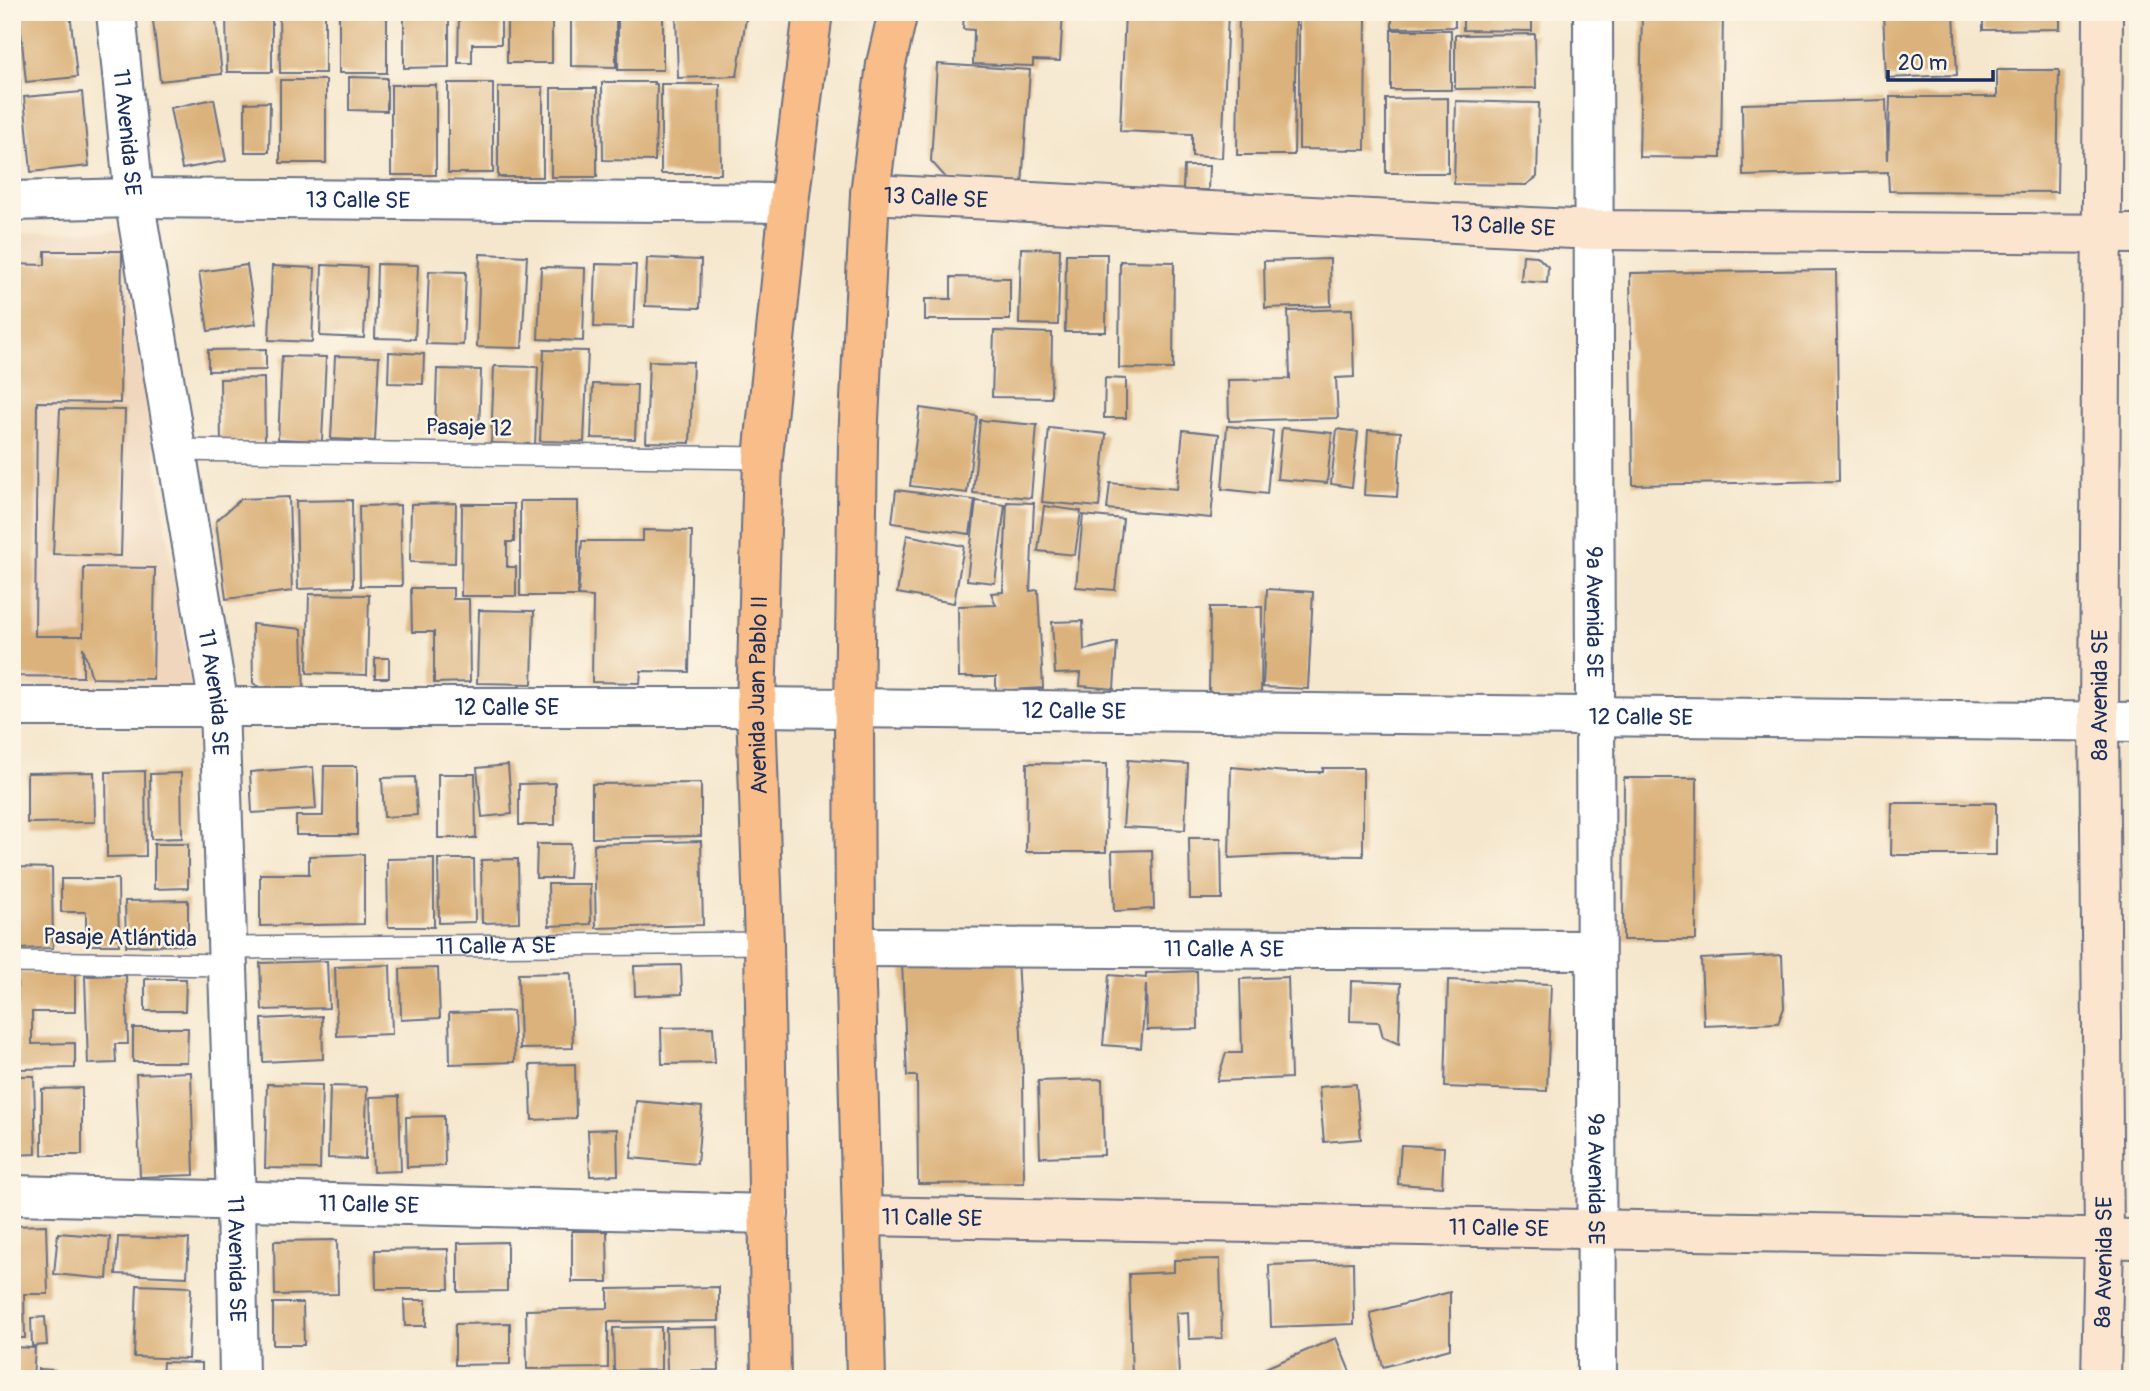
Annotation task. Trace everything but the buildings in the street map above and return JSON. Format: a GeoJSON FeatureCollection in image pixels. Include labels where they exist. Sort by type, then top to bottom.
{"type":"FeatureCollection","features":[{"type":"Feature","properties":{"kind":"highway","name":"Avenida Juan Pablo II"},"geometry":{"type":"LineString","coordinates":[[771,1379],[764,943],[756,708],[763,458],[789,203],[813,12]]}},
{"type":"Feature","properties":{"kind":"highway"},"geometry":{"type":"LineString","coordinates":[[866,1379],[855,947],[854,709],[858,441],[870,194],[886,64],[898,12]]}},
{"type":"Feature","properties":{"kind":"street","name":"11 Avenida SE"},"geometry":{"type":"LineString","coordinates":[[116,12],[134,198],[219,707],[236,1201],[239,1379]]}},
{"type":"Feature","properties":{"kind":"street","name":"9a Avenida SE"},"geometry":{"type":"LineString","coordinates":[[1594,12],[1597,1379]]}},
{"type":"Feature","properties":{"kind":"street","name":"8a Avenida SE"},"geometry":{"type":"LineString","coordinates":[[2101,1379],[2121,1238],[2099,722],[2120,234],[2103,12]]}},
{"type":"Feature","properties":{"kind":"street","name":"13 Calle SE"},"geometry":{"type":"LineString","coordinates":[[870,194],[1593,230],[2120,234]]}},
{"type":"Feature","properties":{"kind":"street","name":"13 Calle SE"},"geometry":{"type":"LineString","coordinates":[[12,201],[134,198],[789,203]]}},
{"type":"Feature","properties":{"kind":"street","name":"12 Calle SE"},"geometry":{"type":"LineString","coordinates":[[12,707],[756,708],[2138,722]]}},
{"type":"Feature","properties":{"kind":"street","name":"11 Calle A SE"},"geometry":{"type":"LineString","coordinates":[[855,947],[1595,950]]}},
{"type":"Feature","properties":{"kind":"street","name":"11 Calle SE"},"geometry":{"type":"LineString","coordinates":[[12,1195],[769,1214]]}},
{"type":"Feature","properties":{"kind":"street","name":"11 Calle SE"},"geometry":{"type":"LineString","coordinates":[[862,1216],[2121,1238]]}},
{"type":"Feature","properties":{"kind":"lane","name":"Pasaje 12"},"geometry":{"type":"LineString","coordinates":[[176,450],[763,458]]}},
{"type":"Feature","properties":{"kind":"lane","name":"11 Calle A SE"},"geometry":{"type":"LineString","coordinates":[[227,956],[764,943]]}},
{"type":"Feature","properties":{"kind":"lane","name":"Pasaje Atlántida"},"geometry":{"type":"LineString","coordinates":[[12,962],[227,956]]}},
{"type":"Feature","properties":{"kind":"shaded area"},"geometry":{"type":"Polygon","coordinates":[[[120,231],[191,689],[12,686],[12,234],[120,231]]]}}]}
